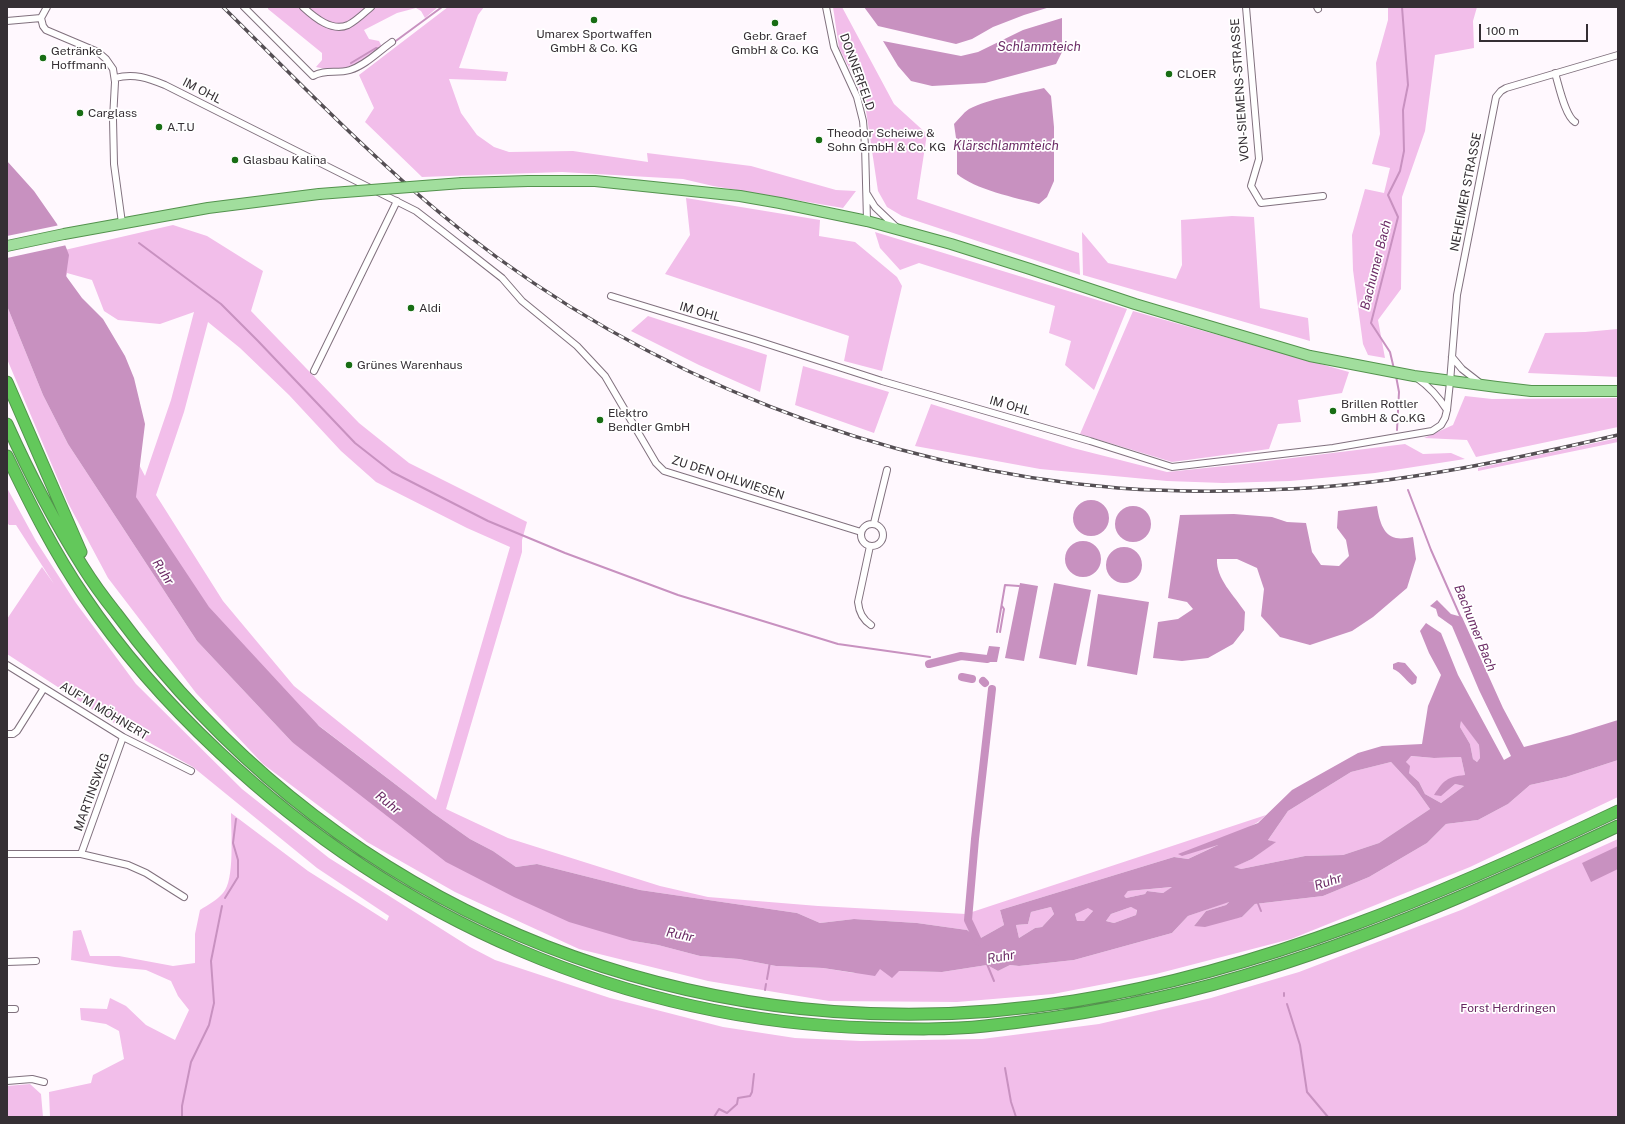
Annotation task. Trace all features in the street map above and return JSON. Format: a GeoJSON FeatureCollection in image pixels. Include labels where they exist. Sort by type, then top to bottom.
{"type":"FeatureCollection","features":[{"type":"Feature","properties":{"kind":"highway"},"geometry":{"type":"LineString","coordinates":[[7,382],[97,587]]}},
{"type":"Feature","properties":{"kind":"highway"},"geometry":{"type":"LineString","coordinates":[[7,424],[51,512],[97,587],[143,650],[179,691],[225,739],[259,771],[324,824],[386,866],[442,899],[509,931],[556,950],[598,966],[647,981],[715,997],[751,1003],[849,1013],[939,1014],[1014,1009],[1074,1001],[1141,988],[1239,963],[1328,934],[1413,902],[1540,848],[1618,811]]}},
{"type":"Feature","properties":{"kind":"highway"},"geometry":{"type":"LineString","coordinates":[[7,456],[40,524]]}},
{"type":"Feature","properties":{"kind":"highway"},"geometry":{"type":"LineString","coordinates":[[7,473],[40,524],[83,596],[132,660],[162,696],[252,783],[316,834],[379,877],[436,910],[504,944],[592,978],[642,993],[715,1010],[793,1022],[848,1027],[940,1028],[979,1027],[1076,1014],[1144,1001],[1241,976],[1331,948],[1417,915],[1544,861],[1618,826]]}},
{"type":"Feature","properties":{"kind":"main road"},"geometry":{"type":"LineString","coordinates":[[7,246],[122,223],[208,208],[319,194],[462,183],[528,181],[595,182],[740,196],[867,221],[1030,269],[1222,331],[1310,356],[1414,376],[1484,386],[1531,391],[1618,391]]}},
{"type":"Feature","properties":{"kind":"street"},"geometry":{"type":"LineString","coordinates":[[47,7],[41,18],[42,26],[51,33],[101,54],[111,65],[115,78],[113,149],[122,223]]}},
{"type":"Feature","properties":{"kind":"street"},"geometry":{"type":"LineString","coordinates":[[244,7],[314,76],[320,72],[326,71],[340,72],[352,70],[367,61],[392,42]]}},
{"type":"Feature","properties":{"kind":"street"},"geometry":{"type":"LineString","coordinates":[[304,7],[312,15],[326,24],[339,28],[349,24],[371,7]]}},
{"type":"Feature","properties":{"kind":"street","name":"DONNERFELD"},"geometry":{"type":"LineString","coordinates":[[826,7],[829,15],[834,47],[857,97],[863,121],[867,221]]}},
{"type":"Feature","properties":{"kind":"street","name":"VON-SIEMENS-STRASSE"},"geometry":{"type":"LineString","coordinates":[[1246,7],[1259,159],[1251,186],[1261,203],[1322,196]]}},
{"type":"Feature","properties":{"kind":"street"},"geometry":{"type":"LineString","coordinates":[[7,21],[41,18]]}},
{"type":"Feature","properties":{"kind":"street","name":"NEHEIMER STRASSE"},"geometry":{"type":"LineString","coordinates":[[1411,435],[1432,432],[1437,429],[1445,418],[1450,382],[1457,295],[1496,97],[1506,88],[1618,55]]}},
{"type":"Feature","properties":{"kind":"street"},"geometry":{"type":"LineString","coordinates":[[1555,73],[1564,104],[1571,120],[1575,122]]}},
{"type":"Feature","properties":{"kind":"street","name":"IM OHL"},"geometry":{"type":"LineString","coordinates":[[115,78],[139,76],[166,85],[416,211],[502,278],[522,300],[577,346]]}},
{"type":"Feature","properties":{"kind":"street","name":"DONNERFELD"},"geometry":{"type":"LineString","coordinates":[[867,193],[875,207],[899,230]]}},
{"type":"Feature","properties":{"kind":"street"},"geometry":{"type":"LineString","coordinates":[[314,371],[397,201]]}},
{"type":"Feature","properties":{"kind":"street","name":"IM OHL"},"geometry":{"type":"LineString","coordinates":[[611,296],[882,381],[1090,441],[1172,467],[1333,448],[1411,435]]}},
{"type":"Feature","properties":{"kind":"street","name":"ZU DEN OHLWIESEN"},"geometry":{"type":"LineString","coordinates":[[577,346],[605,376],[656,463],[664,471],[861,532]]}},
{"type":"Feature","properties":{"kind":"street"},"geometry":{"type":"LineString","coordinates":[[1452,356],[1466,373],[1484,386]]}},
{"type":"Feature","properties":{"kind":"street"},"geometry":{"type":"LineString","coordinates":[[1414,376],[1430,387],[1447,410]]}},
{"type":"Feature","properties":{"kind":"street"},"geometry":{"type":"LineString","coordinates":[[874,523],[887,470]]}},
{"type":"Feature","properties":{"kind":"street"},"geometry":{"type":"LineString","coordinates":[[874,523],[883,530],[884,537],[877,545],[870,546],[862,539],[861,532],[868,524],[874,523]]}},
{"type":"Feature","properties":{"kind":"street"},"geometry":{"type":"LineString","coordinates":[[870,546],[858,602],[859,611],[865,621],[871,625]]}},
{"type":"Feature","properties":{"kind":"street","name":"AUF'M MÖHNERT"},"geometry":{"type":"LineString","coordinates":[[7,665],[123,737],[191,771]]}},
{"type":"Feature","properties":{"kind":"street"},"geometry":{"type":"LineString","coordinates":[[7,734],[14,734],[17,731],[44,688]]}},
{"type":"Feature","properties":{"kind":"street","name":"MARTINSWEG"},"geometry":{"type":"LineString","coordinates":[[80,854],[123,737]]}},
{"type":"Feature","properties":{"kind":"street"},"geometry":{"type":"LineString","coordinates":[[7,854],[80,854],[128,866],[146,873],[184,896]]}},
{"type":"Feature","properties":{"kind":"street"},"geometry":{"type":"LineString","coordinates":[[7,962],[36,961]]}},
{"type":"Feature","properties":{"kind":"street"},"geometry":{"type":"LineString","coordinates":[[7,1009],[15,1009]]}},
{"type":"Feature","properties":{"kind":"street"},"geometry":{"type":"LineString","coordinates":[[7,1081],[32,1079],[44,1082]]}},
{"type":"Feature","properties":{"kind":"green space"},"geometry":{"type":"Polygon","coordinates":[[[268,7],[438,7],[425,18],[421,11],[416,8],[397,13],[364,30],[369,39],[379,41],[382,47],[359,64],[345,69],[336,70],[316,67],[322,60],[322,53],[268,9],[268,7]]]}},
{"type":"Feature","properties":{"kind":"green space"},"geometry":{"type":"Polygon","coordinates":[[[448,7],[484,7],[478,15],[459,68],[508,72],[506,81],[449,79],[461,113],[477,135],[494,147],[509,152],[573,151],[648,162],[647,153],[751,166],[836,190],[856,191],[843,208],[713,186],[683,179],[562,172],[422,177],[365,122],[374,108],[359,75],[448,7]]]}},
{"type":"Feature","properties":{"kind":"green space"},"geometry":{"type":"Polygon","coordinates":[[[833,7],[842,7],[894,104],[927,134],[917,199],[1079,253],[1080,275],[902,216],[887,207],[878,191],[864,97],[839,48],[833,7]]]}},
{"type":"Feature","properties":{"kind":"green space"},"geometry":{"type":"Polygon","coordinates":[[[1388,7],[1477,7],[1473,21],[1474,48],[1435,55],[1425,131],[1402,197],[1401,289],[1378,320],[1385,358],[1368,355],[1363,344],[1353,270],[1352,235],[1365,189],[1384,193],[1390,168],[1372,164],[1380,134],[1376,63],[1388,20],[1388,7]]]}},
{"type":"Feature","properties":{"kind":"green space"},"geometry":{"type":"Polygon","coordinates":[[[686,198],[820,220],[819,236],[855,242],[897,277],[902,286],[882,371],[844,361],[849,336],[665,274],[690,235],[686,198]]]}},
{"type":"Feature","properties":{"kind":"green space"},"geometry":{"type":"Polygon","coordinates":[[[1232,216],[1254,217],[1260,308],[1308,318],[1310,341],[1083,275],[1082,232],[1108,263],[1176,279],[1182,265],[1181,220],[1232,216]]]}},
{"type":"Feature","properties":{"kind":"green space"},"geometry":{"type":"Polygon","coordinates":[[[173,225],[207,236],[263,271],[251,311],[359,423],[409,463],[527,522],[522,540],[522,552],[446,809],[508,838],[660,886],[708,897],[818,906],[966,914],[1266,815],[1258,822],[1222,843],[1188,859],[1174,857],[1000,910],[1004,925],[979,939],[967,930],[917,923],[854,919],[820,923],[797,913],[640,890],[537,864],[516,867],[493,851],[470,839],[433,813],[288,702],[228,639],[148,520],[96,422],[17,261],[173,225]],[[67,273],[63,294],[113,416],[145,476],[171,400],[194,312],[160,324],[118,320],[104,311],[92,280],[67,273]],[[208,322],[184,412],[156,495],[223,601],[294,686],[436,800],[510,547],[467,528],[376,482],[341,451],[289,395],[240,348],[208,322]]]}},
{"type":"Feature","properties":{"kind":"green space"},"geometry":{"type":"Polygon","coordinates":[[[875,232],[1127,309],[1094,390],[1065,365],[1071,341],[1049,333],[1055,306],[919,263],[900,270],[880,248],[875,232]]]}},
{"type":"Feature","properties":{"kind":"green space"},"geometry":{"type":"Polygon","coordinates":[[[7,306],[43,395],[68,444],[197,641],[292,742],[633,941],[658,945],[700,956],[739,959],[776,966],[823,968],[854,973],[880,968],[899,971],[942,972],[987,965],[998,971],[1010,965],[1019,966],[1074,960],[1172,933],[1188,916],[1230,901],[1226,905],[1206,911],[1194,926],[1242,917],[1255,904],[1323,896],[1369,877],[1427,843],[1446,824],[1478,820],[1508,804],[1530,785],[1566,777],[1618,760],[1618,797],[1470,867],[1291,939],[1156,974],[1053,994],[957,1002],[829,1001],[708,981],[579,949],[455,892],[367,842],[263,764],[196,693],[108,578],[68,503],[7,359],[7,306]]]}},
{"type":"Feature","properties":{"kind":"green space"},"geometry":{"type":"Polygon","coordinates":[[[1133,311],[1349,372],[1342,393],[1298,400],[1301,422],[1278,424],[1269,449],[1172,462],[1080,434],[1133,311]]]}},
{"type":"Feature","properties":{"kind":"green space"},"geometry":{"type":"Polygon","coordinates":[[[648,316],[767,355],[760,392],[699,365],[631,331],[648,316]]]}},
{"type":"Feature","properties":{"kind":"green space"},"geometry":{"type":"Polygon","coordinates":[[[1618,329],[1618,377],[1528,373],[1545,333],[1618,329]]]}},
{"type":"Feature","properties":{"kind":"green space"},"geometry":{"type":"Polygon","coordinates":[[[803,366],[889,392],[874,433],[795,405],[803,366]]]}},
{"type":"Feature","properties":{"kind":"green space"},"geometry":{"type":"Polygon","coordinates":[[[1465,396],[1492,399],[1618,398],[1618,427],[1476,457],[1467,440],[1424,438],[1453,425],[1465,396]]]}},
{"type":"Feature","properties":{"kind":"green space"},"geometry":{"type":"Polygon","coordinates":[[[931,404],[1073,448],[1167,472],[1405,444],[1423,454],[1451,453],[1465,459],[1375,473],[1290,481],[1223,483],[1167,481],[1040,469],[915,446],[931,404]]]}},
{"type":"Feature","properties":{"kind":"green space"},"geometry":{"type":"Polygon","coordinates":[[[1618,438],[1618,442],[1478,471],[1478,468],[1618,438]]]}},
{"type":"Feature","properties":{"kind":"green space","name":"Forst Herdringen"},"geometry":{"type":"Polygon","coordinates":[[[7,488],[36,541],[76,603],[136,684],[242,789],[329,858],[470,947],[495,960],[610,998],[723,1027],[795,1038],[861,1041],[982,1039],[1099,1024],[1211,998],[1299,972],[1461,910],[1618,839],[1618,1117],[50,1117],[49,1092],[91,1083],[93,1075],[124,1059],[119,1031],[106,1024],[81,1020],[80,1008],[107,1009],[110,998],[126,1006],[146,1025],[175,1040],[189,1010],[178,996],[171,981],[146,970],[71,960],[73,931],[81,930],[90,956],[119,956],[173,966],[195,963],[195,934],[200,910],[215,900],[227,887],[232,855],[231,813],[308,871],[387,921],[389,916],[317,868],[193,767],[107,719],[7,654],[7,619],[42,567],[54,584],[16,525],[9,525],[7,522],[7,488]]]}},
{"type":"Feature","properties":{"kind":"green space"},"geometry":{"type":"Polygon","coordinates":[[[1461,720],[1479,745],[1480,758],[1477,762],[1473,759],[1470,744],[1460,727],[1461,720]]]}},
{"type":"Feature","properties":{"kind":"green space"},"geometry":{"type":"Polygon","coordinates":[[[1410,756],[1434,758],[1461,757],[1465,775],[1441,796],[1455,784],[1464,786],[1441,803],[1425,794],[1419,782],[1409,773],[1406,762],[1410,756]]]}},
{"type":"Feature","properties":{"kind":"green space"},"geometry":{"type":"Polygon","coordinates":[[[1391,762],[1415,788],[1430,809],[1379,843],[1343,855],[1305,856],[1241,869],[1233,867],[1252,859],[1275,842],[1268,840],[1288,811],[1351,772],[1391,762]]]}},
{"type":"Feature","properties":{"kind":"green space"},"geometry":{"type":"Polygon","coordinates":[[[1332,880],[1316,890],[1304,891],[1308,882],[1332,880]]]}},
{"type":"Feature","properties":{"kind":"green space"},"geometry":{"type":"Polygon","coordinates":[[[1173,887],[1163,893],[1147,891],[1145,894],[1126,898],[1123,896],[1128,891],[1173,887]]]}},
{"type":"Feature","properties":{"kind":"green space"},"geometry":{"type":"Polygon","coordinates":[[[1051,907],[1054,914],[1042,927],[1035,928],[1019,938],[1016,925],[1028,924],[1031,912],[1051,907]]]}},
{"type":"Feature","properties":{"kind":"green space"},"geometry":{"type":"Polygon","coordinates":[[[1088,907],[1093,911],[1084,921],[1077,921],[1075,914],[1088,907]]]}},
{"type":"Feature","properties":{"kind":"green space"},"geometry":{"type":"Polygon","coordinates":[[[1131,907],[1137,909],[1136,915],[1114,923],[1106,921],[1111,914],[1131,907]]]}},
{"type":"Feature","properties":{"kind":"green space"},"geometry":{"type":"Polygon","coordinates":[[[30,1084],[41,1094],[43,1117],[7,1117],[7,1086],[30,1084]]]}},
{"type":"Feature","properties":{"kind":"water","name":"Schlammteich"},"geometry":{"type":"Polygon","coordinates":[[[864,7],[1050,7],[993,27],[972,39],[956,44],[878,26],[864,7]]]}},
{"type":"Feature","properties":{"kind":"water","name":"Schlammteich"},"geometry":{"type":"Polygon","coordinates":[[[1062,18],[1062,52],[1056,64],[985,83],[932,86],[911,81],[898,66],[883,41],[961,56],[978,52],[1023,30],[1062,18]]]}},
{"type":"Feature","properties":{"kind":"water","name":"Klärschlammteich"},"geometry":{"type":"Polygon","coordinates":[[[1044,88],[1051,96],[1054,127],[1054,181],[1047,197],[1039,204],[1019,199],[984,189],[957,174],[957,145],[954,124],[963,114],[969,109],[986,102],[1044,88]]]}},
{"type":"Feature","properties":{"kind":"water"},"geometry":{"type":"Polygon","coordinates":[[[7,161],[34,191],[57,224],[69,255],[66,276],[82,298],[103,319],[125,356],[134,378],[145,424],[136,497],[209,607],[319,726],[433,813],[470,839],[493,851],[516,867],[537,864],[640,890],[797,913],[820,923],[854,919],[917,923],[967,930],[979,939],[1004,925],[1000,910],[1174,857],[1188,859],[1218,845],[1182,856],[1178,854],[1258,823],[1292,790],[1358,753],[1382,746],[1422,744],[1428,706],[1441,675],[1429,653],[1420,631],[1426,623],[1441,633],[1458,675],[1504,760],[1511,756],[1479,690],[1452,626],[1438,616],[1436,609],[1430,606],[1437,600],[1451,614],[1462,617],[1503,708],[1524,747],[1618,720],[1618,760],[1566,777],[1530,785],[1508,804],[1478,820],[1446,824],[1427,843],[1369,877],[1323,896],[1255,904],[1242,917],[1205,927],[1194,926],[1206,911],[1226,905],[1229,902],[1188,916],[1172,933],[1074,960],[1019,966],[1010,965],[998,971],[987,965],[942,972],[899,971],[892,978],[880,969],[875,976],[823,968],[776,966],[739,959],[700,956],[658,945],[633,941],[569,922],[514,897],[446,862],[292,742],[197,641],[68,444],[43,395],[7,306],[7,161]],[[1461,721],[1460,727],[1470,744],[1473,759],[1477,762],[1480,758],[1479,745],[1461,721]],[[1411,756],[1406,762],[1410,766],[1409,773],[1419,782],[1425,794],[1441,803],[1464,786],[1455,784],[1441,796],[1434,795],[1446,780],[1465,775],[1461,757],[1434,758],[1411,756]],[[1391,762],[1351,772],[1288,811],[1268,840],[1276,842],[1252,859],[1234,867],[1241,869],[1305,856],[1343,855],[1379,843],[1430,809],[1415,788],[1391,762]],[[1330,880],[1308,882],[1305,890],[1316,890],[1330,880]],[[1172,887],[1128,891],[1124,896],[1126,898],[1145,894],[1147,891],[1163,893],[1172,887]],[[1051,907],[1031,912],[1028,924],[1016,925],[1019,938],[1035,928],[1042,927],[1054,914],[1051,907]],[[1131,907],[1111,914],[1106,921],[1114,923],[1136,915],[1137,910],[1131,907]],[[1088,908],[1075,914],[1077,921],[1084,921],[1093,911],[1088,908]]]}},
{"type":"Feature","properties":{"kind":"water"},"geometry":{"type":"Polygon","coordinates":[[[1095,500],[1104,505],[1108,511],[1108,525],[1104,531],[1095,536],[1087,536],[1078,531],[1074,525],[1073,514],[1078,505],[1084,501],[1095,500]]]}},
{"type":"Feature","properties":{"kind":"water"},"geometry":{"type":"Polygon","coordinates":[[[1137,506],[1146,511],[1150,517],[1150,531],[1146,537],[1137,542],[1129,542],[1120,537],[1116,531],[1115,520],[1120,511],[1126,507],[1137,506]]]}},
{"type":"Feature","properties":{"kind":"water"},"geometry":{"type":"Polygon","coordinates":[[[1377,506],[1382,525],[1387,533],[1398,538],[1413,537],[1416,559],[1407,588],[1373,617],[1352,631],[1310,645],[1280,637],[1261,616],[1264,589],[1257,568],[1237,559],[1217,559],[1219,573],[1226,587],[1245,612],[1244,630],[1233,644],[1208,658],[1182,661],[1153,658],[1158,622],[1178,619],[1193,609],[1187,602],[1168,598],[1180,515],[1234,514],[1272,517],[1287,522],[1306,523],[1312,552],[1321,565],[1339,566],[1349,556],[1346,540],[1337,528],[1338,511],[1377,506]]]}},
{"type":"Feature","properties":{"kind":"water"},"geometry":{"type":"Polygon","coordinates":[[[1087,541],[1096,546],[1100,552],[1100,566],[1096,572],[1087,577],[1079,577],[1070,572],[1066,566],[1065,555],[1070,546],[1076,542],[1087,541]]]}},
{"type":"Feature","properties":{"kind":"water"},"geometry":{"type":"Polygon","coordinates":[[[1128,547],[1137,552],[1141,558],[1141,572],[1137,578],[1128,583],[1120,583],[1111,578],[1107,572],[1106,561],[1111,552],[1117,548],[1128,547]]]}},
{"type":"Feature","properties":{"kind":"water"},"geometry":{"type":"Polygon","coordinates":[[[1020,583],[1038,586],[1024,661],[1005,658],[1020,583]]]}},
{"type":"Feature","properties":{"kind":"water"},"geometry":{"type":"Polygon","coordinates":[[[1054,583],[1091,590],[1076,665],[1039,658],[1054,583]]]}},
{"type":"Feature","properties":{"kind":"water"},"geometry":{"type":"Polygon","coordinates":[[[1098,594],[1149,602],[1137,675],[1087,666],[1098,594]]]}},
{"type":"Feature","properties":{"kind":"water"},"geometry":{"type":"Polygon","coordinates":[[[989,646],[1000,647],[997,662],[985,662],[989,646]]]}},
{"type":"Feature","properties":{"kind":"water"},"geometry":{"type":"Polygon","coordinates":[[[1398,662],[1405,663],[1417,677],[1416,683],[1412,685],[1399,672],[1393,669],[1393,664],[1398,662]]]}},
{"type":"Feature","properties":{"kind":"water"},"geometry":{"type":"Polygon","coordinates":[[[1618,846],[1618,869],[1591,882],[1582,863],[1618,846]]]}},
{"type":"Feature","properties":{"kind":"pier"},"geometry":{"type":"Polygon","coordinates":[[[60,225],[67,245],[7,258],[7,236],[60,225]]]}},
{"type":"Feature","properties":{"kind":"waterway"},"geometry":{"type":"LineString","coordinates":[[393,43],[442,7]]}},
{"type":"Feature","properties":{"kind":"waterway","name":"Bachumer Bach"},"geometry":{"type":"LineString","coordinates":[[1394,369],[1390,352],[1371,323],[1398,217],[1388,195],[1400,171],[1404,151],[1403,110],[1408,85],[1402,7]]}},
{"type":"Feature","properties":{"kind":"waterway"},"geometry":{"type":"LineString","coordinates":[[351,63],[376,48],[380,49]]}},
{"type":"Feature","properties":{"kind":"waterway"},"geometry":{"type":"LineString","coordinates":[[139,243],[221,304],[355,443],[392,472],[488,521],[565,553],[678,595],[838,644],[930,657]]}},
{"type":"Feature","properties":{"kind":"waterway","name":"Bachumer Bach"},"geometry":{"type":"LineString","coordinates":[[1396,376],[1399,392],[1397,430]]}},
{"type":"Feature","properties":{"kind":"waterway","name":"Bachumer Bach"},"geometry":{"type":"LineString","coordinates":[[1408,490],[1431,550],[1461,618]]}},
{"type":"Feature","properties":{"kind":"waterway"},"geometry":{"type":"LineString","coordinates":[[997,632],[1005,585],[1019,586]]}},
{"type":"Feature","properties":{"kind":"waterway"},"geometry":{"type":"LineString","coordinates":[[1000,632],[1004,609],[1002,606]]}},
{"type":"Feature","properties":{"kind":"waterway"},"geometry":{"type":"LineString","coordinates":[[929,664],[961,656],[987,659]]}},
{"type":"Feature","properties":{"kind":"waterway"},"geometry":{"type":"LineString","coordinates":[[962,677],[972,679]]}},
{"type":"Feature","properties":{"kind":"waterway"},"geometry":{"type":"LineString","coordinates":[[978,941],[968,920],[975,839],[992,689]]}},
{"type":"Feature","properties":{"kind":"waterway"},"geometry":{"type":"LineString","coordinates":[[225,898],[238,877],[238,860],[233,843],[236,819]]}},
{"type":"Feature","properties":{"kind":"waterway","name":"Ruhr"},"geometry":{"type":"LineString","coordinates":[[1288,890],[1316,888],[1341,878]]}},
{"type":"Feature","properties":{"kind":"waterway"},"geometry":{"type":"LineString","coordinates":[[1257,901],[1261,911]]}},
{"type":"Feature","properties":{"kind":"waterway"},"geometry":{"type":"LineString","coordinates":[[182,1117],[182,1106],[191,1062],[209,1025],[214,1003],[211,961],[222,906]]}},
{"type":"Feature","properties":{"kind":"waterway"},"geometry":{"type":"LineString","coordinates":[[767,979],[770,962]]}},
{"type":"Feature","properties":{"kind":"waterway"},"geometry":{"type":"LineString","coordinates":[[987,964],[994,981]]}},
{"type":"Feature","properties":{"kind":"waterway"},"geometry":{"type":"LineString","coordinates":[[765,990],[766,984]]}},
{"type":"Feature","properties":{"kind":"waterway"},"geometry":{"type":"LineString","coordinates":[[1287,1004],[1300,1045],[1307,1092],[1328,1117]]}},
{"type":"Feature","properties":{"kind":"waterway"},"geometry":{"type":"LineString","coordinates":[[1005,1068],[1011,1102],[1016,1117]]}},
{"type":"Feature","properties":{"kind":"waterway"},"geometry":{"type":"LineString","coordinates":[[714,1117],[719,1109],[727,1113],[737,1104],[738,1098],[750,1096],[752,1092],[754,1074]]}},
{"type":"Feature","properties":{"kind":"railway"},"geometry":{"type":"LineString","coordinates":[[223,7],[339,122],[399,178],[461,230],[533,282],[609,330],[688,371],[770,407],[855,436],[942,460],[1029,477],[1118,488],[1246,491],[1372,482],[1455,470],[1618,435]]}},
{"type":"Feature","properties":{"kind":"place","name":"Umarex Sportwaffen GmbH & Co. KG"},"geometry":{"type":"Point","coordinates":[594,20]}},
{"type":"Feature","properties":{"kind":"place","name":"Gebr. Graef GmbH & Co. KG"},"geometry":{"type":"Point","coordinates":[775,23]}},
{"type":"Feature","properties":{"kind":"place","name":"Getränke Hoffmann"},"geometry":{"type":"Point","coordinates":[43,58]}},
{"type":"Feature","properties":{"kind":"place","name":"CLOER"},"geometry":{"type":"Point","coordinates":[1169,74]}},
{"type":"Feature","properties":{"kind":"place","name":"Carglass"},"geometry":{"type":"Point","coordinates":[80,113]}},
{"type":"Feature","properties":{"kind":"place","name":"A.T.U"},"geometry":{"type":"Point","coordinates":[159,127]}},
{"type":"Feature","properties":{"kind":"place","name":"Theodor Scheiwe & Sohn GmbH & Co. KG"},"geometry":{"type":"Point","coordinates":[819,140]}},
{"type":"Feature","properties":{"kind":"place","name":"Glasbau Kalina"},"geometry":{"type":"Point","coordinates":[235,160]}},
{"type":"Feature","properties":{"kind":"place","name":"Aldi"},"geometry":{"type":"Point","coordinates":[411,308]}},
{"type":"Feature","properties":{"kind":"place","name":"Grünes Warenhaus"},"geometry":{"type":"Point","coordinates":[349,365]}},
{"type":"Feature","properties":{"kind":"place","name":"Brillen Rottler GmbH & Co.KG"},"geometry":{"type":"Point","coordinates":[1333,411]}},
{"type":"Feature","properties":{"kind":"place","name":"Elektro Bendler GmbH"},"geometry":{"type":"Point","coordinates":[600,420]}}]}
